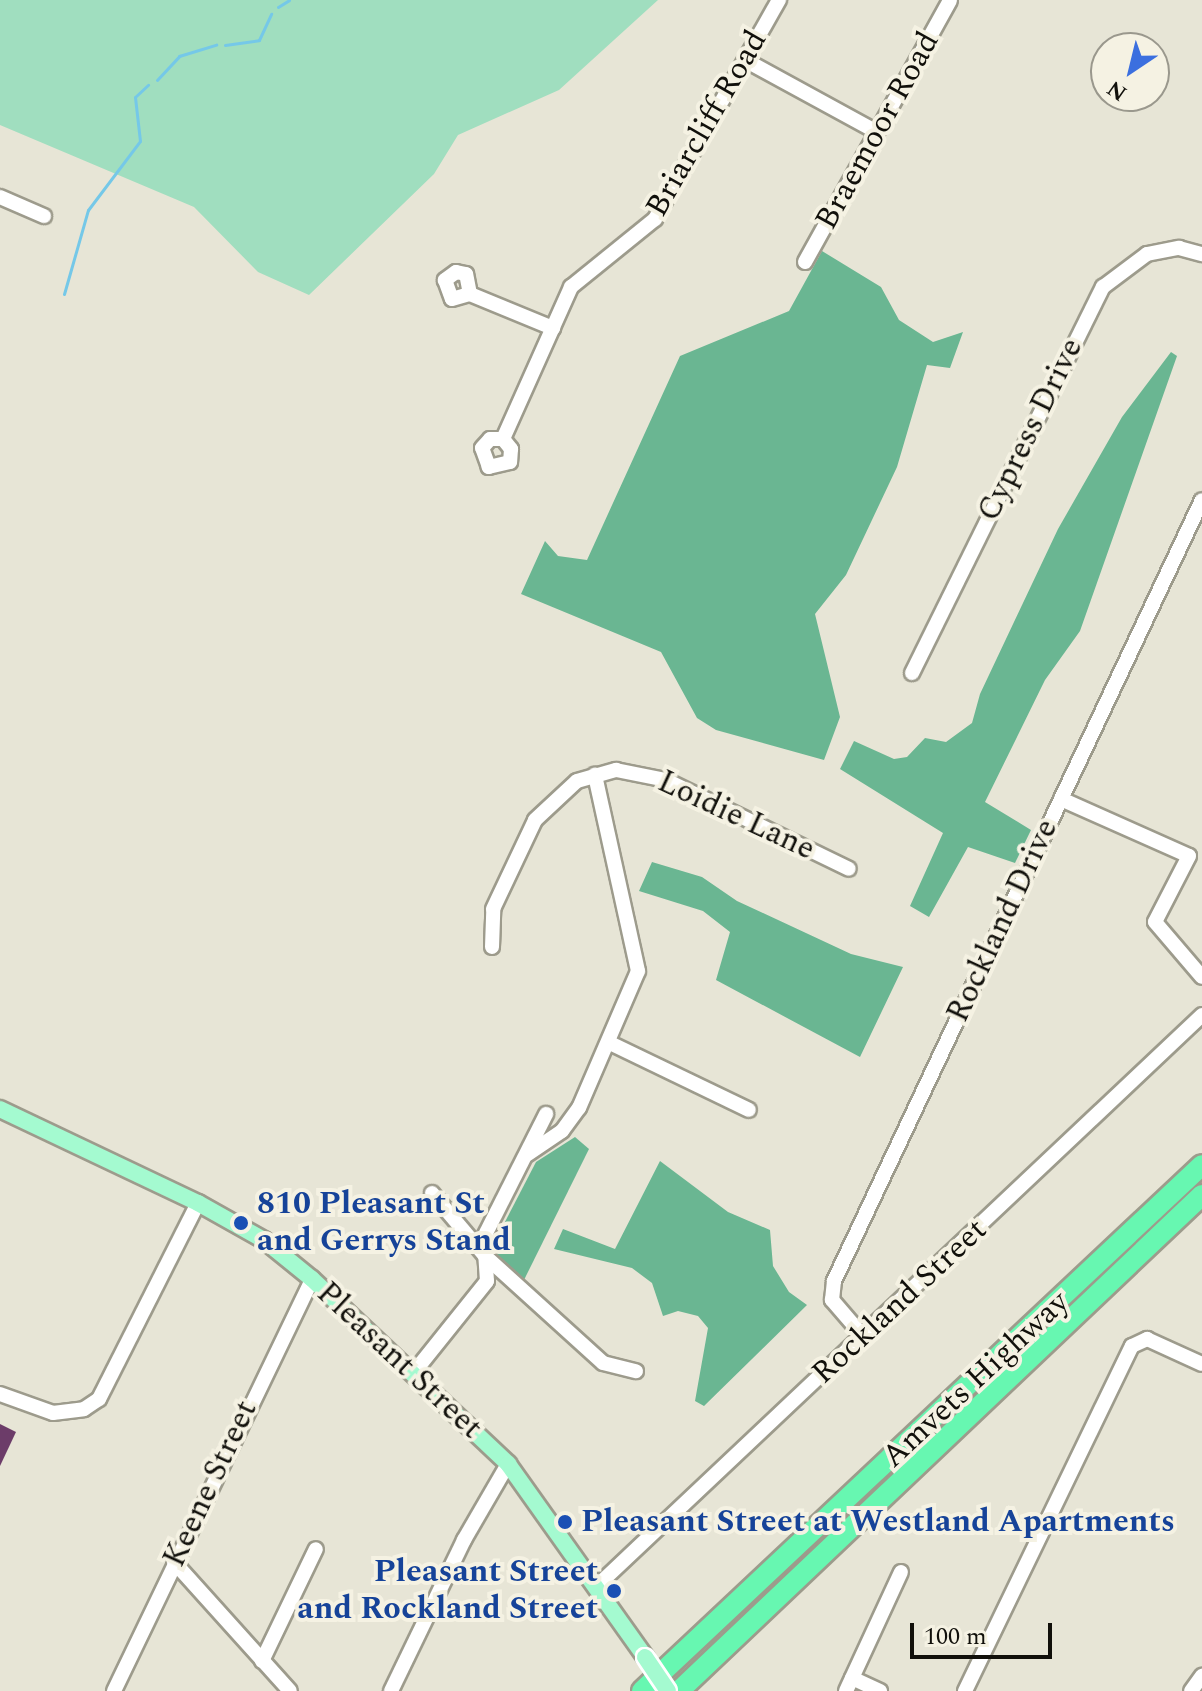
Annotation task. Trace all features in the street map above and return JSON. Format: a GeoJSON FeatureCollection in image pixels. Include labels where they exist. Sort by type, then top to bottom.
{"type":"FeatureCollection","features":[{"type":"Feature","properties":{"kind":"highway","name":"Amvets Highway"},"geometry":{"type":"LineString","coordinates":[[642,1691],[1202,1165]]}},
{"type":"Feature","properties":{"kind":"highway","name":"Amvets Highway"},"geometry":{"type":"LineString","coordinates":[[679,1691],[1202,1195]]}},
{"type":"Feature","properties":{"kind":"main road","name":"Pleasant Street"},"geometry":{"type":"LineString","coordinates":[[0,1109],[198,1203],[264,1240],[312,1279],[415,1371],[508,1464],[597,1586],[668,1691]]}},
{"type":"Feature","properties":{"kind":"street","name":"Briarcliff Road"},"geometry":{"type":"LineString","coordinates":[[503,439],[578,278],[655,219],[779,0]]}},
{"type":"Feature","properties":{"kind":"street","name":"Braemoor Road"},"geometry":{"type":"LineString","coordinates":[[805,262],[950,0]]}},
{"type":"Feature","properties":{"kind":"street"},"geometry":{"type":"LineString","coordinates":[[745,60],[877,132]]}},
{"type":"Feature","properties":{"kind":"street"},"geometry":{"type":"LineString","coordinates":[[0,197],[44,216]]}},
{"type":"Feature","properties":{"kind":"street","name":"Cypress Drive"},"geometry":{"type":"LineString","coordinates":[[912,673],[1103,287],[1147,254],[1179,248],[1202,254]]}},
{"type":"Feature","properties":{"kind":"street"},"geometry":{"type":"LineString","coordinates":[[470,294],[553,328]]}},
{"type":"Feature","properties":{"kind":"street","name":"Rockland Drive"},"geometry":{"type":"LineString","coordinates":[[863,1336],[838,1310],[830,1290],[1202,500]]}},
{"type":"Feature","properties":{"kind":"street","name":"Loidie Lane"},"geometry":{"type":"LineString","coordinates":[[492,947],[493,909],[535,820],[560,792],[595,775],[643,772],[849,869]]}},
{"type":"Feature","properties":{"kind":"street"},"geometry":{"type":"LineString","coordinates":[[528,1154],[562,1131],[610,1043],[632,994],[637,947],[595,775]]}},
{"type":"Feature","properties":{"kind":"street"},"geometry":{"type":"LineString","coordinates":[[1061,799],[1189,856],[1155,922],[1202,977]]}},
{"type":"Feature","properties":{"kind":"street","name":"Rockland Street"},"geometry":{"type":"LineString","coordinates":[[597,1586],[1202,1015]]}},
{"type":"Feature","properties":{"kind":"street"},"geometry":{"type":"LineString","coordinates":[[610,1043],[749,1110]]}},
{"type":"Feature","properties":{"kind":"street"},"geometry":{"type":"LineString","coordinates":[[415,1371],[487,1281],[484,1237],[546,1114]]}},
{"type":"Feature","properties":{"kind":"street"},"geometry":{"type":"LineString","coordinates":[[432,1193],[485,1256],[603,1363],[636,1371]]}},
{"type":"Feature","properties":{"kind":"street"},"geometry":{"type":"LineString","coordinates":[[0,1394],[53,1413],[84,1409],[99,1399],[198,1203]]}},
{"type":"Feature","properties":{"kind":"street","name":"Keene Street"},"geometry":{"type":"LineString","coordinates":[[114,1691],[312,1279]]}},
{"type":"Feature","properties":{"kind":"street"},"geometry":{"type":"LineString","coordinates":[[965,1691],[1112,1384],[1138,1341],[1202,1364]]}},
{"type":"Feature","properties":{"kind":"street"},"geometry":{"type":"LineString","coordinates":[[391,1691],[508,1464]]}},
{"type":"Feature","properties":{"kind":"street"},"geometry":{"type":"LineString","coordinates":[[262,1661],[316,1549]]}},
{"type":"Feature","properties":{"kind":"street"},"geometry":{"type":"LineString","coordinates":[[174,1562],[290,1691]]}},
{"type":"Feature","properties":{"kind":"street"},"geometry":{"type":"LineString","coordinates":[[880,1691],[849,1684],[901,1572]]}},
{"type":"Feature","properties":{"kind":"street"},"geometry":{"type":"LineString","coordinates":[[1191,1691],[1202,1676]]}},
{"type":"Feature","properties":{"kind":"green space"},"geometry":{"type":"Polygon","coordinates":[[[0,0],[658,0],[559,90],[458,135],[434,174],[309,295],[258,272],[194,207],[0,125],[0,0]]]}},
{"type":"Feature","properties":{"kind":"green space"},"geometry":{"type":"Polygon","coordinates":[[[822,251],[881,287],[899,320],[933,342],[963,332],[950,368],[927,365],[897,467],[846,575],[815,614],[840,717],[824,760],[716,730],[697,718],[661,652],[521,594],[545,541],[558,556],[587,560],[680,356],[789,311],[822,251]]]}},
{"type":"Feature","properties":{"kind":"green space"},"geometry":{"type":"Polygon","coordinates":[[[1171,352],[1177,356],[1080,631],[1045,680],[985,802],[1031,830],[1015,863],[968,847],[929,917],[910,906],[943,833],[840,769],[854,741],[894,759],[907,757],[925,738],[946,742],[972,723],[980,694],[1058,529],[1122,417],[1171,352]]]}},
{"type":"Feature","properties":{"kind":"green space"},"geometry":{"type":"Polygon","coordinates":[[[652,862],[702,877],[737,901],[851,954],[903,967],[860,1057],[716,980],[730,932],[703,911],[639,891],[652,862]]]}},
{"type":"Feature","properties":{"kind":"green space"},"geometry":{"type":"Polygon","coordinates":[[[575,1137],[589,1149],[522,1284],[500,1264],[494,1243],[536,1162],[575,1137]]]}},
{"type":"Feature","properties":{"kind":"green space"},"geometry":{"type":"Polygon","coordinates":[[[660,1161],[728,1212],[770,1230],[773,1266],[789,1292],[807,1305],[704,1406],[695,1401],[708,1328],[698,1316],[678,1311],[663,1316],[652,1283],[632,1268],[554,1249],[563,1229],[615,1249],[660,1161]]]}},
{"type":"Feature","properties":{"kind":"building"},"geometry":{"type":"Polygon","coordinates":[[[0,1424],[16,1432],[0,1466],[0,1424]]]}},
{"type":"Feature","properties":{"kind":"waterway"},"geometry":{"type":"LineString","coordinates":[[278,7],[289,0]]}},
{"type":"Feature","properties":{"kind":"waterway"},"geometry":{"type":"LineString","coordinates":[[225,45],[259,40],[271,14]]}},
{"type":"Feature","properties":{"kind":"waterway"},"geometry":{"type":"LineString","coordinates":[[157,80],[179,56],[216,45]]}},
{"type":"Feature","properties":{"kind":"waterway"},"geometry":{"type":"LineString","coordinates":[[64,294],[88,210],[140,141],[135,97],[148,85]]}},
{"type":"Feature","properties":{"kind":"place","name":"810 Pleasant St and Gerrys Stand"},"geometry":{"type":"Point","coordinates":[241,1223]}},
{"type":"Feature","properties":{"kind":"place","name":"Pleasant Street at Westland Apartments"},"geometry":{"type":"Point","coordinates":[565,1522]}},
{"type":"Feature","properties":{"kind":"place","name":"Pleasant Street and Rockland Street"},"geometry":{"type":"Point","coordinates":[614,1591]}}]}
